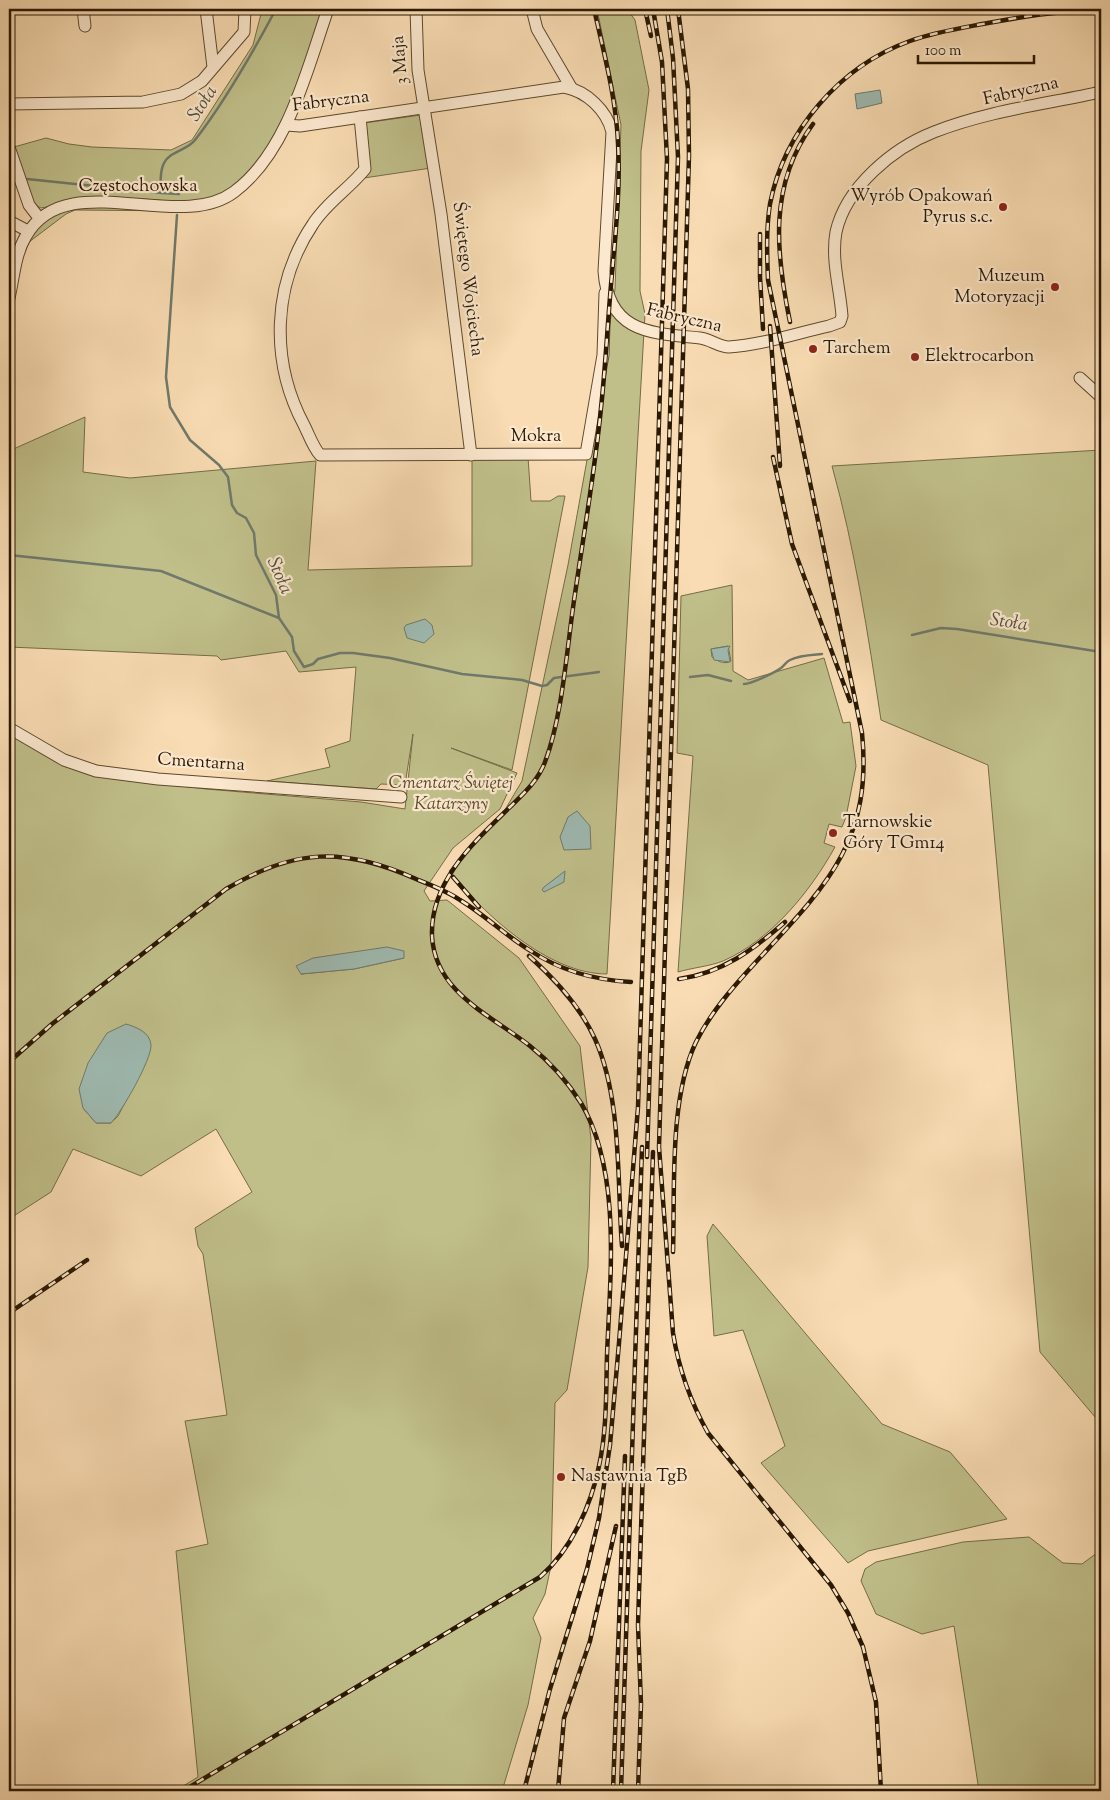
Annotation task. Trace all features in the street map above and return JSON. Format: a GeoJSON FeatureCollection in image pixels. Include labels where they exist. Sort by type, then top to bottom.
{"type":"FeatureCollection","features":[{"type":"Feature","properties":{"kind":"street"},"geometry":{"type":"LineString","coordinates":[[83,9],[85,26]]}},
{"type":"Feature","properties":{"kind":"street"},"geometry":{"type":"LineString","coordinates":[[206,9],[213,67]]}},
{"type":"Feature","properties":{"kind":"street"},"geometry":{"type":"LineString","coordinates":[[9,104],[154,101],[189,91],[202,81],[244,32],[245,9]]}},
{"type":"Feature","properties":{"kind":"street","name":"Częstochowska"},"geometry":{"type":"LineString","coordinates":[[9,298],[12,263],[28,231],[39,218],[53,210],[82,203],[193,206],[218,201],[234,192],[251,176],[276,144],[286,125],[328,9]]}},
{"type":"Feature","properties":{"kind":"street","name":"3 Maja"},"geometry":{"type":"LineString","coordinates":[[416,9],[416,47],[424,107]]}},
{"type":"Feature","properties":{"kind":"street"},"geometry":{"type":"LineString","coordinates":[[532,9],[541,36],[572,88]]}},
{"type":"Feature","properties":{"kind":"street","name":"Fabryczna"},"geometry":{"type":"LineString","coordinates":[[286,125],[300,126],[424,107],[572,88],[602,108],[609,120],[612,132],[604,271],[609,300],[620,314],[638,327],[657,334],[712,340],[726,347],[838,323],[842,316],[835,260],[836,232],[849,203],[873,172],[906,146],[935,131],[988,117],[1101,92]]}},
{"type":"Feature","properties":{"kind":"street","name":"Świętego Wojciecha"},"geometry":{"type":"LineString","coordinates":[[424,107],[441,214],[471,455]]}},
{"type":"Feature","properties":{"kind":"street","name":"Mokra"},"geometry":{"type":"LineString","coordinates":[[360,117],[365,169],[335,197],[314,223],[293,260],[281,307],[280,352],[284,376],[291,400],[320,455],[586,454],[603,355],[606,290]]}},
{"type":"Feature","properties":{"kind":"street"},"geometry":{"type":"LineString","coordinates":[[9,147],[29,205],[39,218]]}},
{"type":"Feature","properties":{"kind":"street"},"geometry":{"type":"LineString","coordinates":[[9,221],[28,231]]}},
{"type":"Feature","properties":{"kind":"street"},"geometry":{"type":"LineString","coordinates":[[1080,378],[1101,396]]}},
{"type":"Feature","properties":{"kind":"street","name":"Cmentarna"},"geometry":{"type":"LineString","coordinates":[[9,728],[64,760],[96,770],[158,778],[402,797]]}},
{"type":"Feature","properties":{"kind":"green space"},"geometry":{"type":"Polygon","coordinates":[[[264,9],[323,9],[294,93],[281,123],[265,152],[247,175],[225,193],[199,201],[85,199],[70,200],[41,208],[33,204],[14,147],[46,138],[92,147],[171,150],[192,140],[253,45],[264,9]]]}},
{"type":"Feature","properties":{"kind":"green space"},"geometry":{"type":"Polygon","coordinates":[[[597,9],[627,9],[635,20],[649,90],[641,151],[640,291],[645,314],[607,974],[585,971],[562,964],[540,953],[519,939],[480,905],[449,871],[506,808],[522,781],[568,565],[602,377],[615,289],[621,125],[597,9]]]}},
{"type":"Feature","properties":{"kind":"green space"},"geometry":{"type":"Polygon","coordinates":[[[421,115],[431,168],[364,178],[370,162],[364,123],[421,115]]]}},
{"type":"Feature","properties":{"kind":"green space"},"geometry":{"type":"Polygon","coordinates":[[[99,206],[189,211],[75,210],[66,214],[29,242],[22,258],[27,243],[41,223],[60,213],[71,210],[99,206]]]}},
{"type":"Feature","properties":{"kind":"green space","name":"Cmentarz Świętej Katarzyny"},"geometry":{"type":"Polygon","coordinates":[[[85,417],[83,472],[130,478],[316,461],[308,570],[472,566],[472,460],[528,457],[531,501],[550,501],[558,496],[565,496],[512,770],[451,748],[517,773],[500,809],[453,848],[424,891],[430,901],[447,900],[519,958],[580,1046],[591,1139],[588,1267],[567,1390],[555,1403],[551,1566],[545,1594],[533,1618],[541,1638],[528,1705],[502,1791],[175,1791],[198,1777],[176,1551],[208,1544],[185,1421],[227,1415],[203,1254],[198,1246],[195,1228],[252,1192],[216,1129],[141,1176],[73,1149],[51,1192],[9,1219],[9,733],[65,766],[90,775],[206,789],[361,802],[405,809],[413,734],[405,785],[381,784],[376,789],[267,781],[330,767],[325,749],[350,741],[356,667],[299,672],[286,651],[221,660],[217,656],[9,647],[9,451],[85,417]],[[404,958],[301,974],[354,969],[404,958]],[[129,1095],[83,1108],[96,1123],[111,1123],[118,1116],[129,1095]]]}},
{"type":"Feature","properties":{"kind":"green space"},"geometry":{"type":"Polygon","coordinates":[[[1101,450],[1101,1424],[1040,1352],[988,765],[881,720],[854,560],[832,466],[1101,450]]]}},
{"type":"Feature","properties":{"kind":"green space"},"geometry":{"type":"Polygon","coordinates":[[[732,585],[733,671],[748,680],[824,658],[843,723],[850,722],[856,766],[846,817],[842,827],[829,824],[824,843],[835,847],[814,881],[788,913],[773,928],[741,952],[718,963],[678,972],[693,756],[677,753],[681,596],[732,585]],[[728,646],[711,649],[712,657],[717,660],[723,663],[731,661],[728,646]]]}},
{"type":"Feature","properties":{"kind":"green space"},"geometry":{"type":"Polygon","coordinates":[[[713,1224],[882,1424],[950,1452],[1007,1519],[868,1551],[848,1563],[761,1463],[785,1446],[743,1330],[714,1336],[707,1236],[713,1224]]]}},
{"type":"Feature","properties":{"kind":"green space"},"geometry":{"type":"Polygon","coordinates":[[[1029,1537],[1063,1563],[1082,1564],[1101,1550],[1101,1791],[979,1791],[954,1626],[922,1634],[876,1614],[861,1581],[865,1569],[876,1562],[963,1542],[1029,1537]]]}},
{"type":"Feature","properties":{"kind":"water"},"geometry":{"type":"Polygon","coordinates":[[[880,90],[882,103],[857,109],[855,94],[880,90]]]}},
{"type":"Feature","properties":{"kind":"water"},"geometry":{"type":"Polygon","coordinates":[[[425,619],[432,625],[434,634],[424,643],[407,638],[404,628],[406,625],[425,619]]]}},
{"type":"Feature","properties":{"kind":"water"},"geometry":{"type":"Polygon","coordinates":[[[730,646],[728,650],[730,662],[714,660],[711,649],[730,646]]]}},
{"type":"Feature","properties":{"kind":"water"},"geometry":{"type":"Polygon","coordinates":[[[577,811],[590,826],[591,849],[564,850],[560,837],[568,817],[577,811]]]}},
{"type":"Feature","properties":{"kind":"water"},"geometry":{"type":"Polygon","coordinates":[[[565,871],[564,882],[544,892],[542,890],[544,887],[565,871]]]}},
{"type":"Feature","properties":{"kind":"water"},"geometry":{"type":"Polygon","coordinates":[[[387,947],[404,951],[404,958],[354,969],[301,974],[296,966],[313,958],[387,947]]]}},
{"type":"Feature","properties":{"kind":"water"},"geometry":{"type":"Polygon","coordinates":[[[126,1024],[145,1033],[150,1040],[151,1045],[147,1062],[128,1098],[111,1123],[96,1123],[83,1108],[79,1089],[88,1063],[107,1033],[126,1024]]]}},
{"type":"Feature","properties":{"kind":"waterway","name":"Stoła"},"geometry":{"type":"LineString","coordinates":[[179,194],[162,193],[161,178],[164,163],[170,156],[192,143],[206,125],[258,43],[276,9]]}},
{"type":"Feature","properties":{"kind":"waterway"},"geometry":{"type":"LineString","coordinates":[[27,179],[162,193]]}},
{"type":"Feature","properties":{"kind":"waterway","name":"Stoła"},"geometry":{"type":"LineString","coordinates":[[177,215],[166,377],[170,407],[190,440],[219,465],[228,477],[232,505],[237,513],[246,518],[254,533],[256,555],[276,595],[279,618],[292,637],[294,651],[304,667],[313,664],[318,659],[340,653],[353,653],[390,658],[462,674],[522,680],[542,686],[547,685],[554,678],[599,672]]}},
{"type":"Feature","properties":{"kind":"waterway"},"geometry":{"type":"LineString","coordinates":[[9,555],[161,571],[279,618]]}},
{"type":"Feature","properties":{"kind":"waterway","name":"Stoła"},"geometry":{"type":"LineString","coordinates":[[912,635],[941,628],[957,629],[1101,652]]}},
{"type":"Feature","properties":{"kind":"waterway","name":"Stoła"},"geometry":{"type":"LineString","coordinates":[[744,684],[773,673],[794,658],[822,654]]}},
{"type":"Feature","properties":{"kind":"waterway","name":"Stoła"},"geometry":{"type":"LineString","coordinates":[[690,677],[708,675],[731,681]]}},
{"type":"Feature","properties":{"kind":"railway"},"geometry":{"type":"LineString","coordinates":[[183,1791],[540,1577],[561,1554],[578,1526],[591,1496],[599,1466],[606,1410],[611,1259],[608,1192],[603,1161],[594,1130],[581,1103],[551,1065],[530,1046],[483,1013],[454,988],[443,973],[435,956],[432,936],[433,916],[438,898],[456,865],[482,835],[530,787],[542,769],[556,723],[564,680],[599,431],[618,201],[619,162],[615,109],[594,9]]}},
{"type":"Feature","properties":{"kind":"railway"},"geometry":{"type":"LineString","coordinates":[[645,9],[651,36]]}},
{"type":"Feature","properties":{"kind":"railway"},"geometry":{"type":"LineString","coordinates":[[524,1791],[550,1689],[587,1569],[599,1518],[610,1445],[638,1107],[667,159],[662,62],[653,9]]}},
{"type":"Feature","properties":{"kind":"railway"},"geometry":{"type":"LineString","coordinates":[[647,1157],[678,157],[673,58],[667,9]]}},
{"type":"Feature","properties":{"kind":"railway"},"geometry":{"type":"LineString","coordinates":[[678,9],[688,89],[689,156],[659,1147],[673,1333],[678,1360],[686,1385],[708,1433],[831,1585],[848,1613],[863,1647],[876,1702],[881,1791]]}},
{"type":"Feature","properties":{"kind":"railway"},"geometry":{"type":"LineString","coordinates":[[673,1252],[677,1117],[687,1065],[696,1042],[708,1020],[723,1000],[822,886],[839,861],[851,834],[860,805],[863,771],[862,733],[768,280],[768,223],[770,204],[777,177],[788,151],[802,127],[819,104],[839,84],[884,52],[919,38],[958,29],[1044,14],[1101,10]]}},
{"type":"Feature","properties":{"kind":"railway"},"geometry":{"type":"LineString","coordinates":[[790,322],[781,271],[779,220],[788,171],[799,147],[813,124]]}},
{"type":"Feature","properties":{"kind":"railway"},"geometry":{"type":"LineString","coordinates":[[760,234],[763,329]]}},
{"type":"Feature","properties":{"kind":"railway"},"geometry":{"type":"LineString","coordinates":[[770,326],[780,466]]}},
{"type":"Feature","properties":{"kind":"railway"},"geometry":{"type":"LineString","coordinates":[[773,457],[792,544],[850,701]]}},
{"type":"Feature","properties":{"kind":"railway"},"geometry":{"type":"LineString","coordinates":[[9,1062],[52,1024],[226,889],[274,866],[319,857],[342,857],[390,868],[455,897],[522,945],[554,964],[591,977],[631,982]]}},
{"type":"Feature","properties":{"kind":"railway"},"geometry":{"type":"LineString","coordinates":[[453,877],[479,907]]}},
{"type":"Feature","properties":{"kind":"railway"},"geometry":{"type":"LineString","coordinates":[[679,979],[695,976],[723,966],[749,951],[785,922]]}},
{"type":"Feature","properties":{"kind":"railway"},"geometry":{"type":"LineString","coordinates":[[529,956],[549,974],[575,1005],[589,1027],[604,1062],[610,1088],[617,1141],[622,1246]]}},
{"type":"Feature","properties":{"kind":"railway"},"geometry":{"type":"LineString","coordinates":[[621,1791],[642,1147]]}},
{"type":"Feature","properties":{"kind":"railway"},"geometry":{"type":"LineString","coordinates":[[638,1791],[641,1704],[638,1625],[653,1152]]}},
{"type":"Feature","properties":{"kind":"railway"},"geometry":{"type":"LineString","coordinates":[[9,1313],[87,1260]]}},
{"type":"Feature","properties":{"kind":"railway"},"geometry":{"type":"LineString","coordinates":[[613,1791],[625,1456]]}},
{"type":"Feature","properties":{"kind":"railway"},"geometry":{"type":"LineString","coordinates":[[558,1791],[564,1718],[590,1641],[616,1526]]}},
{"type":"Feature","properties":{"kind":"place","name":"Wyrób Opakowań Pyrus s.c."},"geometry":{"type":"Point","coordinates":[1003,207]}},
{"type":"Feature","properties":{"kind":"place","name":"Muzeum Motoryzacji"},"geometry":{"type":"Point","coordinates":[1055,287]}},
{"type":"Feature","properties":{"kind":"place","name":"Tarchem"},"geometry":{"type":"Point","coordinates":[813,349]}},
{"type":"Feature","properties":{"kind":"place","name":"Elektrocarbon"},"geometry":{"type":"Point","coordinates":[915,357]}},
{"type":"Feature","properties":{"kind":"place","name":"Tarnowskie Góry TGm14"},"geometry":{"type":"Point","coordinates":[833,833]}},
{"type":"Feature","properties":{"kind":"place","name":"Nastawnia TgB"},"geometry":{"type":"Point","coordinates":[561,1477]}}]}
